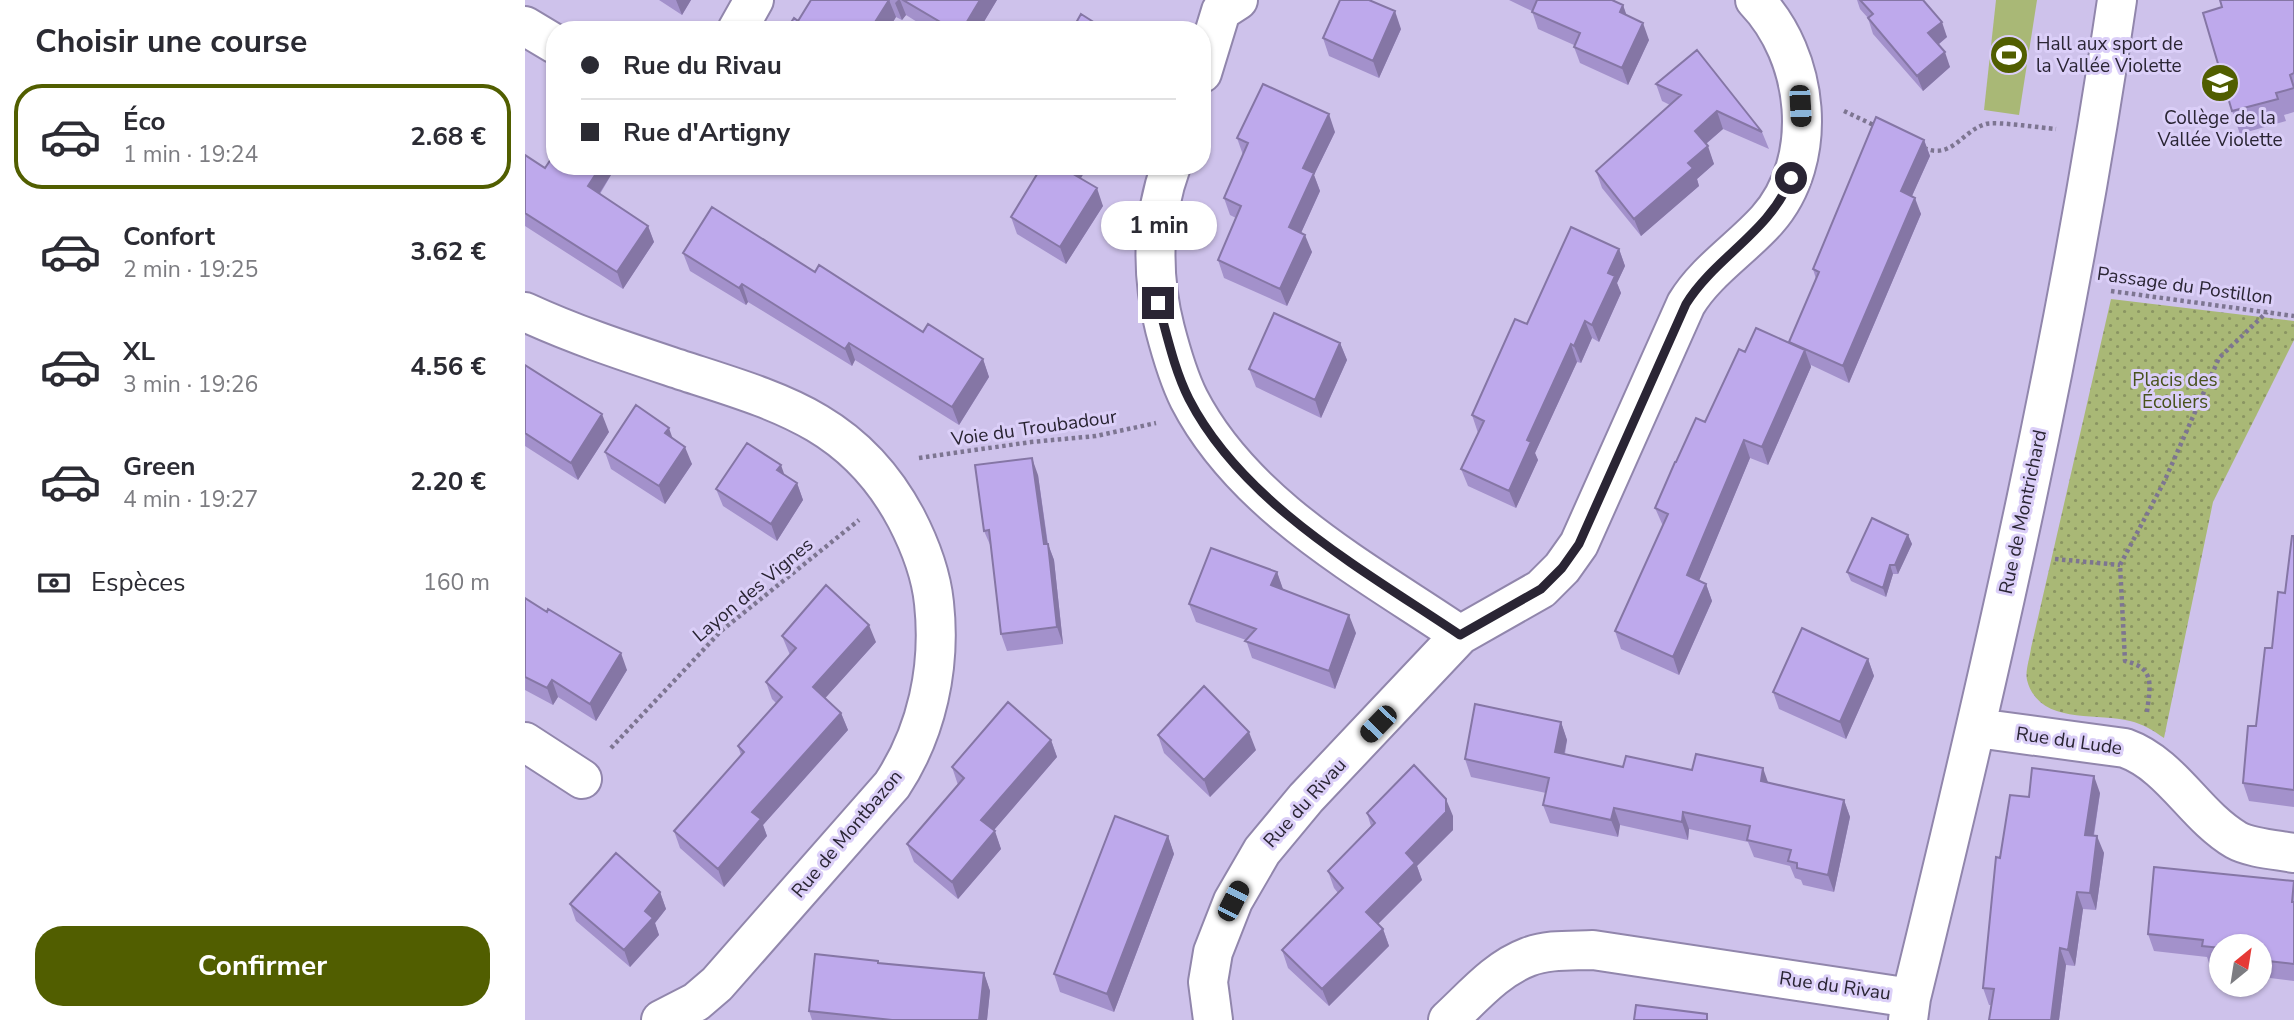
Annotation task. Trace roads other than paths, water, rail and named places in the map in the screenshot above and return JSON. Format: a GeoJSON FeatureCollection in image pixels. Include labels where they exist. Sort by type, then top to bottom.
{"type":"FeatureCollection","features":[{"type":"Feature","properties":{"kind":"street"},"geometry":{"type":"LineString","coordinates":[[742,21],[754,0]]}},
{"type":"Feature","properties":{"kind":"street","name":"Rue du Rivau"},"geometry":{"type":"LineString","coordinates":[[1213,1020],[1208,982],[1213,952],[1246,877],[1283,825],[1460,635],[1541,589],[1562,568],[1579,544],[1686,304],[1696,288],[1762,225],[1784,195],[1798,161],[1800,89],[1785,42],[1770,16],[1755,0]]}},
{"type":"Feature","properties":{"kind":"street","name":"Rue de Montrichard"},"geometry":{"type":"LineString","coordinates":[[1910,1009],[1977,729],[2071,283],[2098,133],[2117,0]]}},
{"type":"Feature","properties":{"kind":"street"},"geometry":{"type":"LineString","coordinates":[[1211,36],[1219,4]]}},
{"type":"Feature","properties":{"kind":"street"},"geometry":{"type":"LineString","coordinates":[[525,26],[546,39]]}},
{"type":"Feature","properties":{"kind":"street"},"geometry":{"type":"LineString","coordinates":[[1168,175],[1162,191],[1155,253],[1158,303],[1171,353],[1189,398],[1212,437],[1245,476],[1287,516],[1460,635]]}},
{"type":"Feature","properties":{"kind":"street","name":"Rue de Montbazon"},"geometry":{"type":"LineString","coordinates":[[525,312],[607,346],[771,398],[831,431],[861,457],[888,487],[920,545],[932,585],[936,620],[931,693],[906,764],[892,785],[717,985],[675,1018]]}},
{"type":"Feature","properties":{"kind":"street","name":"Rue du Lude"},"geometry":{"type":"LineString","coordinates":[[1977,729],[2125,748],[2141,754],[2167,774],[2208,819],[2238,841],[2294,853]]}},
{"type":"Feature","properties":{"kind":"street"},"geometry":{"type":"LineString","coordinates":[[525,742],[582,779]]}},
{"type":"Feature","properties":{"kind":"street","name":"Rue du Rivau"},"geometry":{"type":"LineString","coordinates":[[1448,1020],[1499,972],[1529,956],[1559,951],[1593,950],[1910,1009]]}},
{"type":"Feature","properties":{"kind":"place","name":"Hall aux sport de la Vallée Violette"},"geometry":{"type":"Point","coordinates":[2009,55]}},
{"type":"Feature","properties":{"kind":"place","name":"Collège de la Vallée Violette"},"geometry":{"type":"Point","coordinates":[2220,83]}},
{"type":"Feature","properties":{"kind":"park label","name":"Placis des Écoliers"},"geometry":{"type":"Point","coordinates":[2175,391]}}]}
